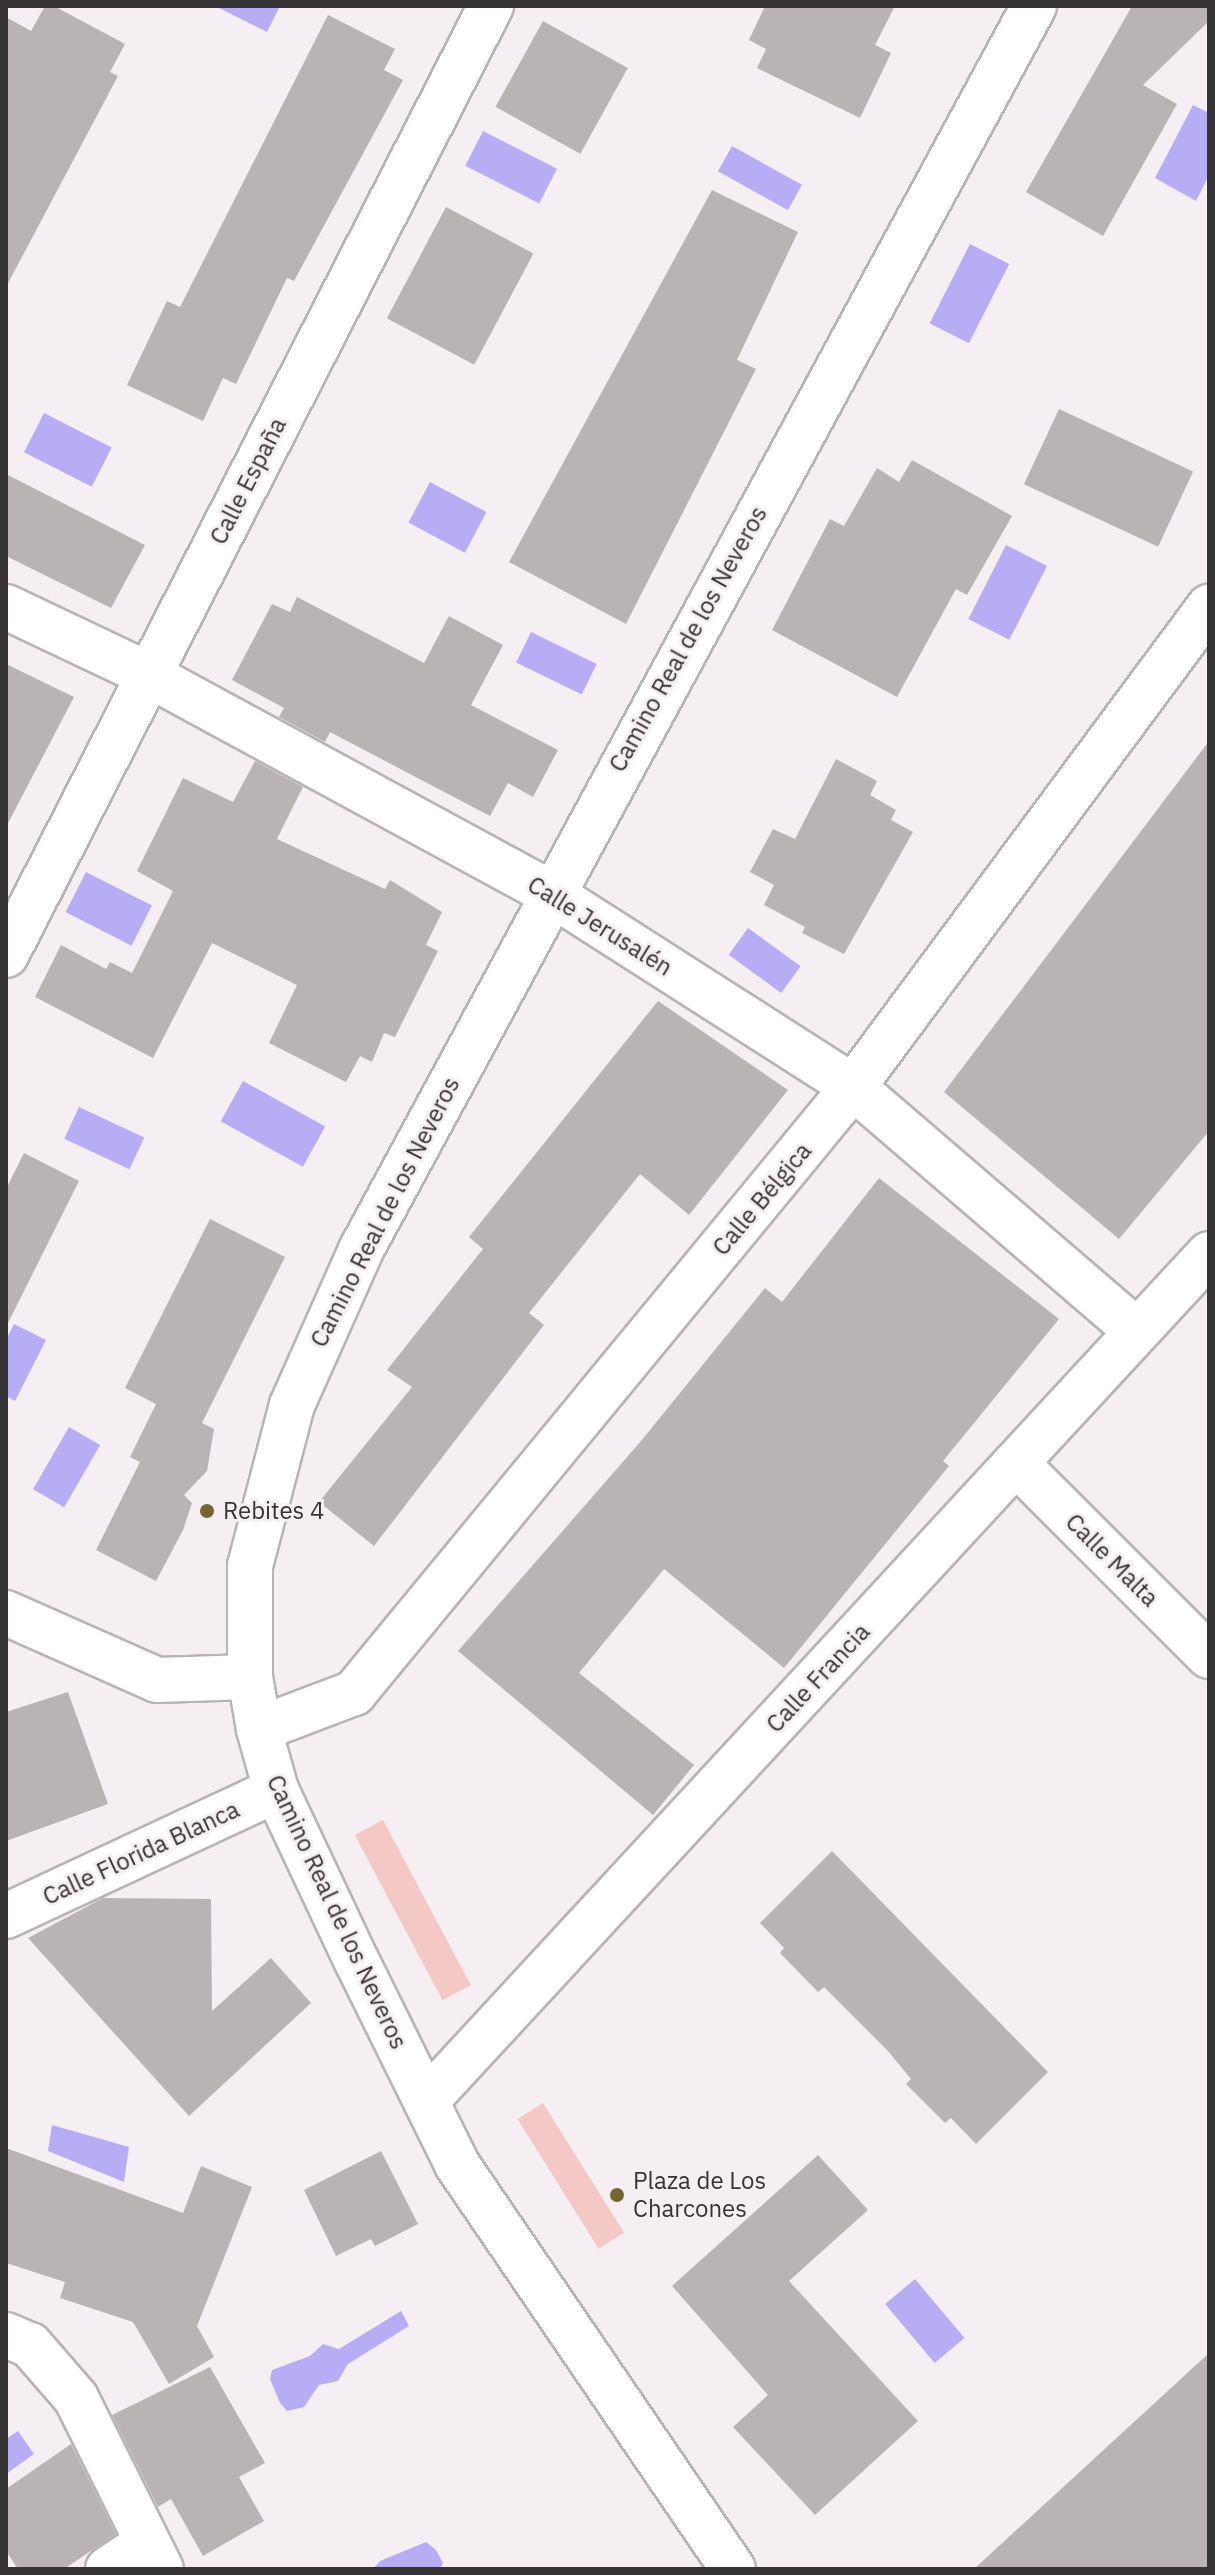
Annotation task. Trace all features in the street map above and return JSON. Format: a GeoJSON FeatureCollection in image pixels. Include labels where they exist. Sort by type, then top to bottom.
{"type":"FeatureCollection","features":[{"type":"Feature","properties":{"kind":"street","name":"Calle España"},"geometry":{"type":"LineString","coordinates":[[6,955],[491,6]]}},
{"type":"Feature","properties":{"kind":"street","name":"Camino Real de los Neveros"},"geometry":{"type":"LineString","coordinates":[[733,2569],[457,2164],[276,1790],[259,1729],[250,1677],[250,1566],[292,1405],[362,1248],[550,893],[1034,6]]}},
{"type":"Feature","properties":{"kind":"street","name":"Calle Jerusalén"},"geometry":{"type":"LineString","coordinates":[[6,607],[149,675],[550,893],[853,1087],[1137,1331]]}},
{"type":"Feature","properties":{"kind":"street","name":"Calle Bélgica"},"geometry":{"type":"LineString","coordinates":[[259,1729],[354,1693],[853,1087],[1209,607]]}},
{"type":"Feature","properties":{"kind":"street","name":"Calle Francia"},"geometry":{"type":"LineString","coordinates":[[426,2101],[1209,1254]]}},
{"type":"Feature","properties":{"kind":"street","name":"Calle Malta"},"geometry":{"type":"LineString","coordinates":[[1016,1463],[1209,1656]]}},
{"type":"Feature","properties":{"kind":"street"},"geometry":{"type":"LineString","coordinates":[[6,1613],[157,1680],[250,1677]]}},
{"type":"Feature","properties":{"kind":"street","name":"Calle Florida Blanca"},"geometry":{"type":"LineString","coordinates":[[6,1916],[276,1790]]}},
{"type":"Feature","properties":{"kind":"street"},"geometry":{"type":"LineString","coordinates":[[6,2335],[30,2345],[76,2398],[154,2556],[108,2569]]}},
{"type":"Feature","properties":{"kind":"shaded area"},"geometry":{"type":"Polygon","coordinates":[[[215,6],[280,6],[267,32],[215,6]]]}},
{"type":"Feature","properties":{"kind":"shaded area"},"geometry":{"type":"Polygon","coordinates":[[[1193,105],[1209,113],[1209,175],[1196,201],[1155,178],[1193,105]]]}},
{"type":"Feature","properties":{"kind":"shaded area"},"geometry":{"type":"Polygon","coordinates":[[[483,131],[557,169],[539,203],[465,166],[483,131]]]}},
{"type":"Feature","properties":{"kind":"shaded area"},"geometry":{"type":"Polygon","coordinates":[[[732,146],[802,185],[788,210],[718,171],[732,146]]]}},
{"type":"Feature","properties":{"kind":"shaded area"},"geometry":{"type":"Polygon","coordinates":[[[970,244],[1009,264],[969,343],[930,323],[970,244]]]}},
{"type":"Feature","properties":{"kind":"shaded area"},"geometry":{"type":"Polygon","coordinates":[[[44,413],[112,448],[92,487],[24,452],[44,413]]]}},
{"type":"Feature","properties":{"kind":"shaded area"},"geometry":{"type":"Polygon","coordinates":[[[430,482],[487,512],[465,553],[408,523],[430,482]]]}},
{"type":"Feature","properties":{"kind":"shaded area"},"geometry":{"type":"Polygon","coordinates":[[[1006,545],[1047,566],[1009,640],[968,619],[1006,545]]]}},
{"type":"Feature","properties":{"kind":"shaded area"},"geometry":{"type":"Polygon","coordinates":[[[531,632],[597,664],[582,695],[516,663],[531,632]]]}},
{"type":"Feature","properties":{"kind":"shaded area"},"geometry":{"type":"Polygon","coordinates":[[[86,872],[152,906],[132,946],[66,912],[86,872]]]}},
{"type":"Feature","properties":{"kind":"shaded area"},"geometry":{"type":"Polygon","coordinates":[[[748,928],[801,966],[781,993],[729,955],[748,928]]]}},
{"type":"Feature","properties":{"kind":"shaded area"},"geometry":{"type":"Polygon","coordinates":[[[243,1081],[325,1127],[303,1167],[221,1121],[243,1081]]]}},
{"type":"Feature","properties":{"kind":"shaded area"},"geometry":{"type":"Polygon","coordinates":[[[79,1107],[144,1137],[129,1169],[64,1139],[79,1107]]]}},
{"type":"Feature","properties":{"kind":"shaded area"},"geometry":{"type":"Polygon","coordinates":[[[14,1324],[46,1340],[15,1401],[6,1396],[6,1340],[14,1324]]]}},
{"type":"Feature","properties":{"kind":"shaded area"},"geometry":{"type":"Polygon","coordinates":[[[69,1427],[100,1445],[64,1507],[33,1489],[69,1427]]]}},
{"type":"Feature","properties":{"kind":"shaded area"},"geometry":{"type":"Polygon","coordinates":[[[383,1820],[471,1985],[443,2000],[355,1835],[383,1820]]]}},
{"type":"Feature","properties":{"kind":"shaded area"},"geometry":{"type":"Polygon","coordinates":[[[543,2103],[624,2233],[599,2249],[518,2119],[543,2103]]]}},
{"type":"Feature","properties":{"kind":"shaded area"},"geometry":{"type":"Polygon","coordinates":[[[52,2125],[129,2147],[124,2182],[48,2151],[52,2125]]]}},
{"type":"Feature","properties":{"kind":"shaded area"},"geometry":{"type":"Polygon","coordinates":[[[915,2279],[964,2338],[935,2363],[885,2304],[915,2279]]]}},
{"type":"Feature","properties":{"kind":"shaded area"},"geometry":{"type":"Polygon","coordinates":[[[401,2311],[409,2326],[348,2364],[338,2381],[319,2385],[304,2407],[287,2411],[280,2403],[270,2379],[272,2370],[310,2356],[323,2344],[339,2349],[401,2311]]]}},
{"type":"Feature","properties":{"kind":"shaded area"},"geometry":{"type":"Polygon","coordinates":[[[18,2431],[34,2454],[6,2474],[6,2439],[18,2431]]]}},
{"type":"Feature","properties":{"kind":"shaded area"},"geometry":{"type":"Polygon","coordinates":[[[426,2542],[436,2550],[443,2563],[440,2569],[373,2569],[380,2561],[426,2542]]]}},
{"type":"Feature","properties":{"kind":"building"},"geometry":{"type":"Polygon","coordinates":[[[45,6],[54,6],[125,44],[110,72],[118,76],[6,287],[6,17],[31,31],[45,6]]]}},
{"type":"Feature","properties":{"kind":"building"},"geometry":{"type":"Polygon","coordinates":[[[765,6],[895,6],[875,45],[891,53],[860,118],[757,68],[766,49],[749,40],[765,6]]]}},
{"type":"Feature","properties":{"kind":"building"},"geometry":{"type":"Polygon","coordinates":[[[1132,6],[1209,6],[1209,21],[1143,85],[1177,104],[1103,236],[1026,192],[1132,6]]]}},
{"type":"Feature","properties":{"kind":"building"},"geometry":{"type":"Polygon","coordinates":[[[328,15],[395,49],[384,70],[403,80],[294,281],[287,278],[236,384],[223,378],[203,421],[127,385],[167,301],[180,307],[328,15]]]}},
{"type":"Feature","properties":{"kind":"building"},"geometry":{"type":"Polygon","coordinates":[[[543,21],[628,68],[580,154],[495,107],[543,21]]]}},
{"type":"Feature","properties":{"kind":"building"},"geometry":{"type":"Polygon","coordinates":[[[712,190],[798,232],[737,360],[756,369],[626,624],[509,562],[712,190]]]}},
{"type":"Feature","properties":{"kind":"building"},"geometry":{"type":"Polygon","coordinates":[[[446,207],[533,253],[474,365],[387,318],[446,207]]]}},
{"type":"Feature","properties":{"kind":"building"},"geometry":{"type":"Polygon","coordinates":[[[1059,409],[1193,472],[1158,547],[1024,484],[1059,409]]]}},
{"type":"Feature","properties":{"kind":"building"},"geometry":{"type":"Polygon","coordinates":[[[912,460],[1012,516],[967,595],[956,589],[897,697],[772,630],[830,519],[844,526],[877,468],[899,482],[912,460]]]}},
{"type":"Feature","properties":{"kind":"building"},"geometry":{"type":"Polygon","coordinates":[[[6,474],[145,545],[111,608],[6,556],[6,474]]]}},
{"type":"Feature","properties":{"kind":"building"},"geometry":{"type":"Polygon","coordinates":[[[297,597],[424,663],[449,616],[503,645],[471,705],[558,750],[533,797],[508,783],[490,816],[330,732],[325,742],[279,717],[284,708],[232,680],[272,604],[290,612],[297,597]]]}},
{"type":"Feature","properties":{"kind":"building"},"geometry":{"type":"Polygon","coordinates":[[[6,664],[74,697],[6,827],[6,664]]]}},
{"type":"Feature","properties":{"kind":"building"},"geometry":{"type":"Polygon","coordinates":[[[1209,741],[1209,1131],[1119,1239],[944,1092],[1209,741]]]}},
{"type":"Feature","properties":{"kind":"building"},"geometry":{"type":"Polygon","coordinates":[[[836,759],[877,781],[870,795],[896,810],[891,820],[913,832],[844,954],[802,933],[805,927],[764,905],[774,885],[750,872],[773,829],[795,839],[836,759]]]}},
{"type":"Feature","properties":{"kind":"building"},"geometry":{"type":"Polygon","coordinates":[[[255,761],[303,787],[277,839],[385,889],[390,880],[442,912],[426,945],[438,951],[395,1037],[384,1033],[372,1062],[360,1056],[346,1082],[269,1043],[297,985],[212,943],[153,1058],[35,997],[61,945],[106,969],[110,962],[132,973],[173,891],[137,871],[183,778],[233,802],[255,761]]]}},
{"type":"Feature","properties":{"kind":"building"},"geometry":{"type":"Polygon","coordinates":[[[658,1001],[788,1090],[689,1215],[640,1174],[529,1313],[544,1325],[374,1546],[319,1502],[412,1387],[387,1370],[483,1249],[469,1237],[658,1001]]]}},
{"type":"Feature","properties":{"kind":"building"},"geometry":{"type":"Polygon","coordinates":[[[24,1153],[79,1181],[6,1327],[6,1189],[24,1153]]]}},
{"type":"Feature","properties":{"kind":"building"},"geometry":{"type":"Polygon","coordinates":[[[879,1178],[1059,1319],[943,1461],[949,1466],[784,1668],[664,1569],[579,1673],[694,1765],[653,1815],[458,1651],[641,1441],[765,1288],[782,1302],[879,1178]]]}},
{"type":"Feature","properties":{"kind":"building"},"geometry":{"type":"Polygon","coordinates":[[[210,1219],[285,1257],[202,1423],[214,1429],[207,1471],[184,1495],[192,1503],[183,1530],[156,1581],[96,1550],[140,1462],[130,1457],[156,1404],[125,1388],[210,1219]]]}},
{"type":"Feature","properties":{"kind":"building"},"geometry":{"type":"Polygon","coordinates":[[[68,1692],[108,1804],[6,1841],[6,1712],[68,1692]]]}},
{"type":"Feature","properties":{"kind":"building"},"geometry":{"type":"Polygon","coordinates":[[[832,1851],[1048,2072],[976,2144],[951,2118],[945,2123],[906,2084],[911,2079],[888,2051],[824,1987],[818,1992],[780,1953],[784,1948],[760,1923],[832,1851]]]}},
{"type":"Feature","properties":{"kind":"building"},"geometry":{"type":"Polygon","coordinates":[[[103,1898],[211,1899],[212,2011],[271,1958],[311,2003],[189,2116],[28,1938],[103,1898]]]}},
{"type":"Feature","properties":{"kind":"building"},"geometry":{"type":"Polygon","coordinates":[[[6,2148],[183,2213],[201,2166],[252,2187],[197,2326],[214,2357],[169,2384],[133,2322],[60,2298],[65,2282],[6,2263],[6,2148]]]}},
{"type":"Feature","properties":{"kind":"building"},"geometry":{"type":"Polygon","coordinates":[[[381,2151],[418,2224],[375,2246],[371,2239],[336,2256],[304,2190],[381,2151]]]}},
{"type":"Feature","properties":{"kind":"building"},"geometry":{"type":"Polygon","coordinates":[[[818,2155],[868,2210],[789,2281],[918,2421],[815,2515],[733,2427],[768,2395],[672,2286],[818,2155]]]}},
{"type":"Feature","properties":{"kind":"building"},"geometry":{"type":"Polygon","coordinates":[[[1209,2353],[1209,2569],[974,2569],[1209,2353]]]}},
{"type":"Feature","properties":{"kind":"building"},"geometry":{"type":"Polygon","coordinates":[[[210,2367],[265,2463],[239,2477],[264,2521],[203,2556],[171,2499],[158,2507],[112,2415],[210,2367]]]}},
{"type":"Feature","properties":{"kind":"building"},"geometry":{"type":"Polygon","coordinates":[[[71,2444],[116,2534],[64,2569],[18,2569],[6,2551],[6,2489],[71,2444]]]}},
{"type":"Feature","properties":{"kind":"place","name":"Rebites 4"},"geometry":{"type":"Point","coordinates":[207,1511]}},
{"type":"Feature","properties":{"kind":"place","name":"Plaza de Los Charcones"},"geometry":{"type":"Point","coordinates":[617,2195]}}]}
